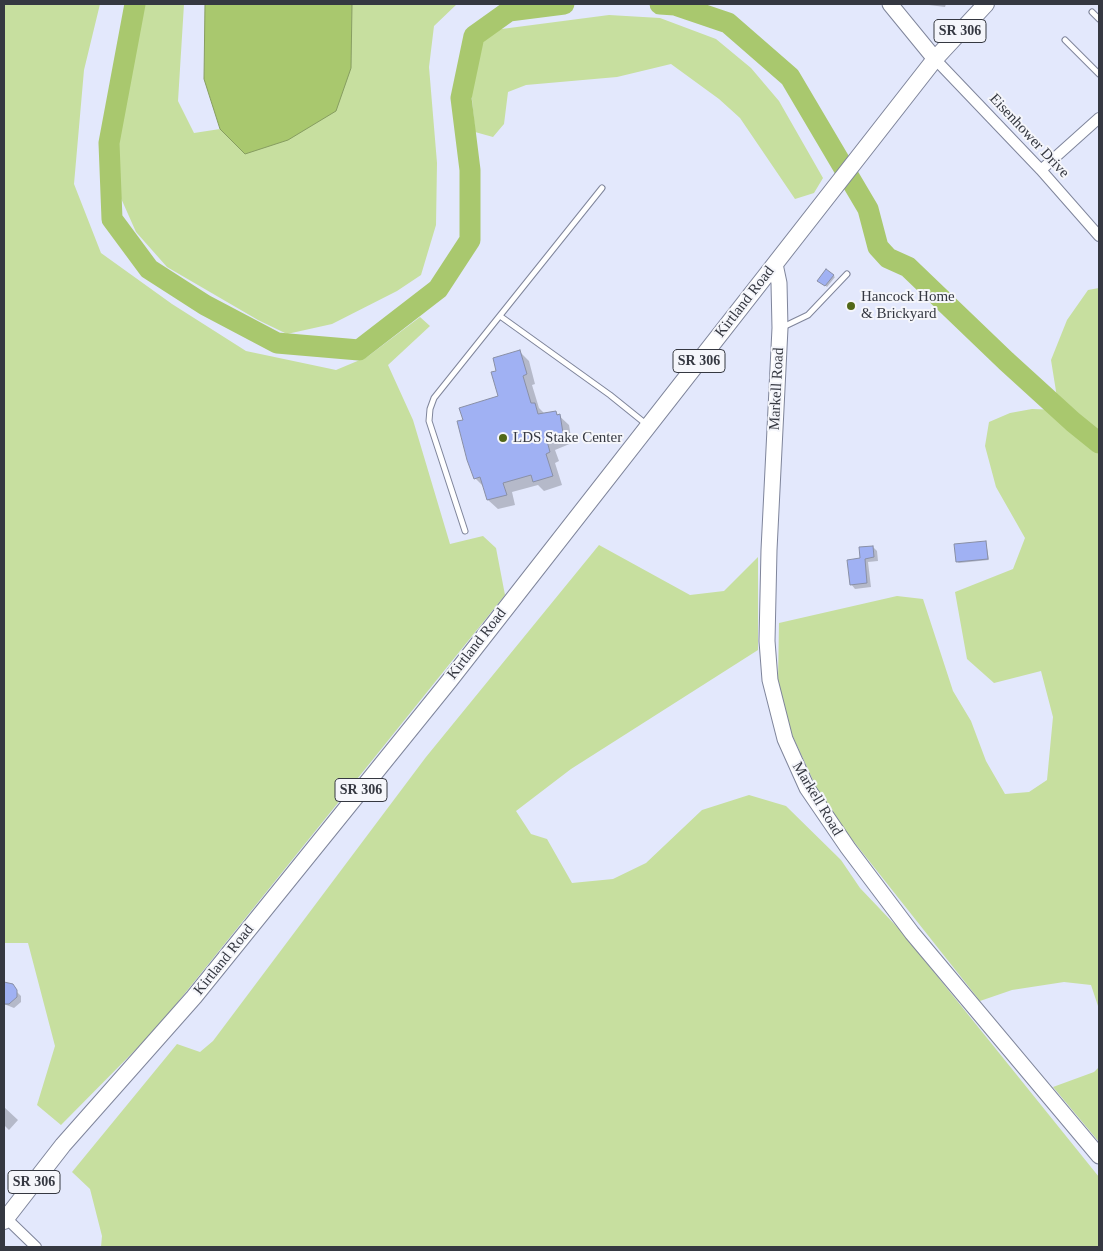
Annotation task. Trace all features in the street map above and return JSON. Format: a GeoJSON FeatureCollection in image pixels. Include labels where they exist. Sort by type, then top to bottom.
{"type":"FeatureCollection","features":[{"type":"Feature","properties":{"kind":"main road","name":"SR 306"},"geometry":{"type":"LineString","coordinates":[[935,59],[986,4]]}},
{"type":"Feature","properties":{"kind":"main road","name":"Kirtland Road"},"geometry":{"type":"LineString","coordinates":[[5,1220],[63,1145],[194,997],[456,672],[935,59]]}},
{"type":"Feature","properties":{"kind":"street"},"geometry":{"type":"LineString","coordinates":[[890,4],[935,59]]}},
{"type":"Feature","properties":{"kind":"street","name":"Eisenhower Drive"},"geometry":{"type":"LineString","coordinates":[[935,59],[1041,170],[1099,236]]}},
{"type":"Feature","properties":{"kind":"street"},"geometry":{"type":"LineString","coordinates":[[1041,170],[1099,118]]}},
{"type":"Feature","properties":{"kind":"street","name":"Markell Road"},"geometry":{"type":"LineString","coordinates":[[775,264],[779,283],[780,328],[767,632],[770,680],[785,739],[807,788],[848,848],[912,933],[1099,1156]]}},
{"type":"Feature","properties":{"kind":"street","name":"Kirtland Road"},"geometry":{"type":"LineString","coordinates":[[5,1220],[36,1247]]}},
{"type":"Feature","properties":{"kind":"lane"},"geometry":{"type":"LineString","coordinates":[[1092,12],[1099,19]]}},
{"type":"Feature","properties":{"kind":"lane"},"geometry":{"type":"LineString","coordinates":[[1065,40],[1099,74]]}},
{"type":"Feature","properties":{"kind":"lane"},"geometry":{"type":"LineString","coordinates":[[465,531],[429,421],[430,409],[434,398],[602,188]]}},
{"type":"Feature","properties":{"kind":"lane"},"geometry":{"type":"LineString","coordinates":[[780,328],[808,315],[847,274]]}},
{"type":"Feature","properties":{"kind":"lane"},"geometry":{"type":"LineString","coordinates":[[500,316],[610,395],[647,426]]}},
{"type":"Feature","properties":{"kind":"shaded area"},"geometry":{"type":"Polygon","coordinates":[[[4,4],[100,4],[84,70],[74,184],[101,253],[172,304],[246,351],[336,370],[367,357],[420,317],[430,326],[388,365],[413,420],[450,544],[483,536],[496,548],[505,595],[157,1028],[61,1125],[37,1105],[55,1046],[28,943],[4,943],[4,4]]]}},
{"type":"Feature","properties":{"kind":"shaded area"},"geometry":{"type":"Polygon","coordinates":[[[141,4],[184,4],[178,101],[194,133],[220,129],[245,154],[351,68],[352,4],[457,4],[434,26],[429,67],[437,163],[436,225],[421,275],[397,291],[332,324],[287,334],[258,320],[167,267],[136,232],[120,196],[116,160],[141,4]]]}},
{"type":"Feature","properties":{"kind":"shaded area"},"geometry":{"type":"Polygon","coordinates":[[[205,4],[352,4],[351,68],[336,111],[288,140],[245,154],[220,129],[204,79],[205,4]]]}},
{"type":"Feature","properties":{"kind":"shaded area"},"geometry":{"type":"Polygon","coordinates":[[[609,15],[660,18],[716,39],[751,68],[779,101],[823,178],[814,193],[795,199],[740,118],[719,99],[671,64],[617,77],[526,85],[508,92],[504,124],[493,137],[475,132],[470,78],[477,46],[494,30],[609,15]]]}},
{"type":"Feature","properties":{"kind":"shaded area"},"geometry":{"type":"Polygon","coordinates":[[[1099,288],[1099,1009],[1091,985],[1064,982],[1012,990],[980,1001],[824,804],[788,726],[778,681],[779,623],[897,596],[923,599],[953,691],[971,721],[986,761],[1005,794],[1029,792],[1047,780],[1053,717],[1041,671],[994,683],[967,659],[955,592],[1013,569],[1025,538],[996,487],[985,446],[989,422],[1010,413],[1032,409],[1059,410],[1051,360],[1067,320],[1088,290],[1099,288]]]}},
{"type":"Feature","properties":{"kind":"shaded area"},"geometry":{"type":"Polygon","coordinates":[[[599,545],[690,595],[724,591],[758,557],[758,650],[571,769],[516,811],[531,834],[547,839],[572,883],[613,879],[646,863],[702,810],[749,795],[786,806],[841,860],[860,888],[900,930],[1099,1177],[1099,1247],[101,1247],[102,1236],[90,1189],[72,1172],[177,1044],[200,1052],[213,1041],[426,757],[599,545]]]}},
{"type":"Feature","properties":{"kind":"shaded area"},"geometry":{"type":"Polygon","coordinates":[[[1099,1067],[1099,1142],[1053,1087],[1094,1072],[1099,1067]]]}},
{"type":"Feature","properties":{"kind":"building"},"geometry":{"type":"Polygon","coordinates":[[[826,269],[834,275],[825,286],[817,281],[826,269]]]}},
{"type":"Feature","properties":{"kind":"building"},"geometry":{"type":"Polygon","coordinates":[[[520,350],[527,374],[523,376],[531,403],[535,403],[538,414],[556,411],[557,415],[560,414],[563,433],[547,441],[550,452],[546,454],[553,476],[533,482],[531,475],[503,483],[507,495],[487,500],[480,477],[474,479],[467,460],[457,421],[463,420],[459,408],[498,396],[491,372],[496,371],[493,358],[520,350]]]}},
{"type":"Feature","properties":{"kind":"building"},"geometry":{"type":"Polygon","coordinates":[[[986,541],[988,559],[956,562],[954,544],[986,541]]]}},
{"type":"Feature","properties":{"kind":"building"},"geometry":{"type":"Polygon","coordinates":[[[873,546],[874,557],[865,559],[867,583],[850,585],[847,560],[860,558],[859,547],[873,546]]]}},
{"type":"Feature","properties":{"kind":"building"},"geometry":{"type":"Polygon","coordinates":[[[4,982],[13,984],[17,990],[17,997],[9,1004],[4,1004],[4,982]]]}},
{"type":"Feature","properties":{"kind":"waterway"},"geometry":{"type":"LineString","coordinates":[[135,4],[109,143],[112,219],[149,269],[205,305],[277,343],[359,350],[438,289],[470,240],[470,170],[461,98],[474,36],[509,11],[564,4]]}},
{"type":"Feature","properties":{"kind":"waterway"},"geometry":{"type":"LineString","coordinates":[[660,4],[675,5],[728,23],[790,77],[868,209],[878,247],[888,258],[908,267],[1006,361],[1099,443]]}},
{"type":"Feature","properties":{"kind":"place","name":"Hancock Home & Brickyard"},"geometry":{"type":"Point","coordinates":[851,306]}},
{"type":"Feature","properties":{"kind":"place","name":"LDS Stake Center"},"geometry":{"type":"Point","coordinates":[503,438]}}]}
